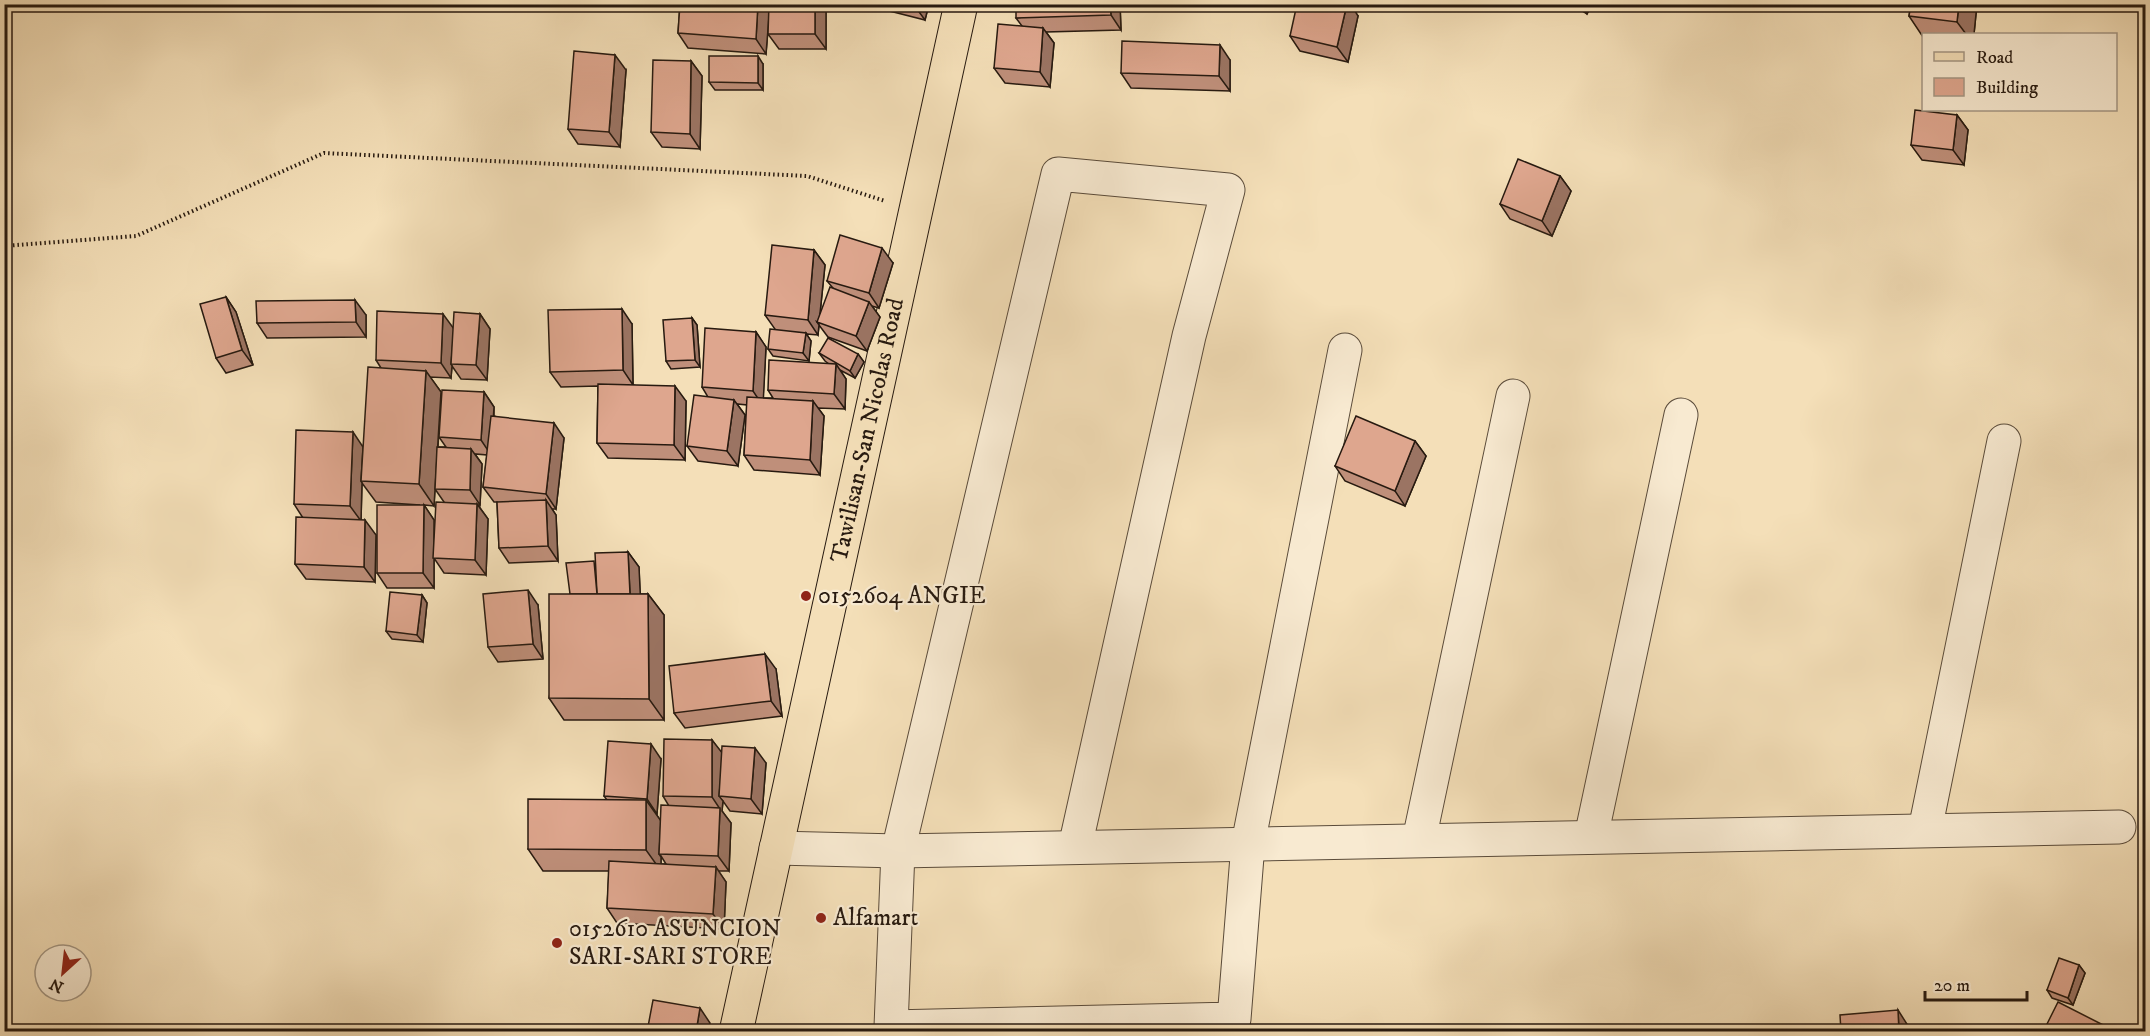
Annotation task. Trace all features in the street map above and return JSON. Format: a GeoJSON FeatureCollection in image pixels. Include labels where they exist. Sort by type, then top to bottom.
{"type":"FeatureCollection","features":[{"type":"Feature","properties":{"kind":"main road","name":"Tawilisan-San Nicolas Road"},"geometry":{"type":"LineString","coordinates":[[736,1032],[961,4]]}},
{"type":"Feature","properties":{"kind":"street"},"geometry":{"type":"LineString","coordinates":[[1075,847],[1189,336],[1228,190],[1058,174],[898,851],[891,1027],[1234,1019],[1248,844],[1345,350]]}},
{"type":"Feature","properties":{"kind":"street"},"geometry":{"type":"LineString","coordinates":[[1419,840],[1513,396]]}},
{"type":"Feature","properties":{"kind":"street"},"geometry":{"type":"LineString","coordinates":[[1591,837],[1681,415]]}},
{"type":"Feature","properties":{"kind":"street"},"geometry":{"type":"LineString","coordinates":[[1925,831],[2004,441]]}},
{"type":"Feature","properties":{"kind":"street"},"geometry":{"type":"LineString","coordinates":[[776,848],[898,851],[2120,827]]}},
{"type":"Feature","properties":{"kind":"path"},"geometry":{"type":"LineString","coordinates":[[4,246],[136,236],[324,153],[807,176],[915,211]]}},
{"type":"Feature","properties":{"kind":"building"},"geometry":{"type":"Polygon","coordinates":[[[680,4],[758,4],[756,39],[678,33],[680,4]]]}},
{"type":"Feature","properties":{"kind":"building"},"geometry":{"type":"Polygon","coordinates":[[[769,4],[815,4],[815,34],[768,34],[769,4]]]}},
{"type":"Feature","properties":{"kind":"building"},"geometry":{"type":"Polygon","coordinates":[[[1016,4],[1110,4],[1111,15],[1016,18],[1016,4]]]}},
{"type":"Feature","properties":{"kind":"building"},"geometry":{"type":"Polygon","coordinates":[[[1297,4],[1347,4],[1337,47],[1290,36],[1297,4]]]}},
{"type":"Feature","properties":{"kind":"building"},"geometry":{"type":"Polygon","coordinates":[[[1911,4],[1959,4],[1957,22],[1909,16],[1911,4]]]}},
{"type":"Feature","properties":{"kind":"building"},"geometry":{"type":"Polygon","coordinates":[[[998,24],[1043,28],[1040,72],[994,68],[998,24]]]}},
{"type":"Feature","properties":{"kind":"building"},"geometry":{"type":"Polygon","coordinates":[[[1122,41],[1220,45],[1219,76],[1121,73],[1122,41]]]}},
{"type":"Feature","properties":{"kind":"building"},"geometry":{"type":"Polygon","coordinates":[[[574,51],[615,55],[609,132],[568,129],[574,51]]]}},
{"type":"Feature","properties":{"kind":"building"},"geometry":{"type":"Polygon","coordinates":[[[709,56],[758,56],[758,83],[709,82],[709,56]]]}},
{"type":"Feature","properties":{"kind":"building"},"geometry":{"type":"Polygon","coordinates":[[[653,60],[691,61],[690,134],[651,132],[653,60]]]}},
{"type":"Feature","properties":{"kind":"building"},"geometry":{"type":"Polygon","coordinates":[[[1915,110],[1957,115],[1953,150],[1911,145],[1915,110]]]}},
{"type":"Feature","properties":{"kind":"building"},"geometry":{"type":"Polygon","coordinates":[[[1518,159],[1560,176],[1542,221],[1500,204],[1518,159]]]}},
{"type":"Feature","properties":{"kind":"building"},"geometry":{"type":"Polygon","coordinates":[[[840,235],[882,248],[869,293],[827,281],[840,235]]]}},
{"type":"Feature","properties":{"kind":"building"},"geometry":{"type":"Polygon","coordinates":[[[772,245],[814,250],[808,320],[765,315],[772,245]]]}},
{"type":"Feature","properties":{"kind":"building"},"geometry":{"type":"Polygon","coordinates":[[[830,287],[869,302],[856,336],[817,322],[830,287]]]}},
{"type":"Feature","properties":{"kind":"building"},"geometry":{"type":"Polygon","coordinates":[[[226,297],[242,350],[216,358],[200,304],[226,297]]]}},
{"type":"Feature","properties":{"kind":"building"},"geometry":{"type":"Polygon","coordinates":[[[355,300],[356,322],[257,323],[256,301],[355,300]]]}},
{"type":"Feature","properties":{"kind":"building"},"geometry":{"type":"Polygon","coordinates":[[[622,309],[623,370],[550,372],[548,310],[622,309]]]}},
{"type":"Feature","properties":{"kind":"building"},"geometry":{"type":"Polygon","coordinates":[[[377,311],[443,314],[441,363],[376,360],[377,311]]]}},
{"type":"Feature","properties":{"kind":"building"},"geometry":{"type":"Polygon","coordinates":[[[454,312],[480,314],[476,365],[451,364],[454,312]]]}},
{"type":"Feature","properties":{"kind":"building"},"geometry":{"type":"Polygon","coordinates":[[[692,318],[695,360],[666,361],[663,320],[692,318]]]}},
{"type":"Feature","properties":{"kind":"building"},"geometry":{"type":"Polygon","coordinates":[[[705,328],[756,332],[753,391],[702,387],[705,328]]]}},
{"type":"Feature","properties":{"kind":"building"},"geometry":{"type":"Polygon","coordinates":[[[770,329],[806,333],[803,353],[768,349],[770,329]]]}},
{"type":"Feature","properties":{"kind":"building"},"geometry":{"type":"Polygon","coordinates":[[[828,338],[858,354],[850,371],[819,353],[828,338]]]}},
{"type":"Feature","properties":{"kind":"building"},"geometry":{"type":"Polygon","coordinates":[[[769,360],[836,364],[834,394],[768,390],[769,360]]]}},
{"type":"Feature","properties":{"kind":"building"},"geometry":{"type":"Polygon","coordinates":[[[368,367],[426,371],[419,484],[361,481],[368,367]]]}},
{"type":"Feature","properties":{"kind":"building"},"geometry":{"type":"Polygon","coordinates":[[[598,384],[675,386],[674,445],[597,443],[598,384]]]}},
{"type":"Feature","properties":{"kind":"building"},"geometry":{"type":"Polygon","coordinates":[[[442,390],[484,392],[481,440],[439,437],[442,390]]]}},
{"type":"Feature","properties":{"kind":"building"},"geometry":{"type":"Polygon","coordinates":[[[694,395],[734,400],[727,451],[687,446],[694,395]]]}},
{"type":"Feature","properties":{"kind":"building"},"geometry":{"type":"Polygon","coordinates":[[[747,397],[813,401],[810,460],[744,455],[747,397]]]}},
{"type":"Feature","properties":{"kind":"building"},"geometry":{"type":"Polygon","coordinates":[[[491,416],[554,423],[546,494],[483,487],[491,416]]]}},
{"type":"Feature","properties":{"kind":"building"},"geometry":{"type":"Polygon","coordinates":[[[1356,416],[1415,441],[1395,491],[1335,466],[1356,416]]]}},
{"type":"Feature","properties":{"kind":"building"},"geometry":{"type":"Polygon","coordinates":[[[296,430],[353,432],[350,506],[294,504],[296,430]]]}},
{"type":"Feature","properties":{"kind":"building"},"geometry":{"type":"Polygon","coordinates":[[[437,447],[471,449],[470,490],[435,489],[437,447]]]}},
{"type":"Feature","properties":{"kind":"building"},"geometry":{"type":"Polygon","coordinates":[[[546,500],[548,546],[499,548],[497,502],[546,500]]]}},
{"type":"Feature","properties":{"kind":"building"},"geometry":{"type":"Polygon","coordinates":[[[436,502],[477,504],[475,560],[433,558],[436,502]]]}},
{"type":"Feature","properties":{"kind":"building"},"geometry":{"type":"Polygon","coordinates":[[[377,505],[424,505],[423,573],[377,573],[377,505]]]}},
{"type":"Feature","properties":{"kind":"building"},"geometry":{"type":"Polygon","coordinates":[[[296,517],[365,520],[364,567],[295,564],[296,517]]]}},
{"type":"Feature","properties":{"kind":"building"},"geometry":{"type":"Polygon","coordinates":[[[628,552],[630,594],[597,594],[595,553],[628,552]]]}},
{"type":"Feature","properties":{"kind":"building"},"geometry":{"type":"Polygon","coordinates":[[[594,561],[597,594],[570,594],[566,563],[594,561]]]}},
{"type":"Feature","properties":{"kind":"building"},"geometry":{"type":"Polygon","coordinates":[[[528,590],[533,644],[488,647],[483,594],[528,590]]]}},
{"type":"Feature","properties":{"kind":"building"},"geometry":{"type":"Polygon","coordinates":[[[390,592],[422,595],[417,635],[386,631],[390,592]]]}},
{"type":"Feature","properties":{"kind":"building"},"geometry":{"type":"Polygon","coordinates":[[[549,594],[648,594],[649,699],[549,698],[549,594]]]}},
{"type":"Feature","properties":{"kind":"building"},"geometry":{"type":"Polygon","coordinates":[[[765,654],[771,701],[674,713],[669,666],[765,654]]]}},
{"type":"Feature","properties":{"kind":"building"},"geometry":{"type":"Polygon","coordinates":[[[664,739],[712,740],[712,797],[663,796],[664,739]]]}},
{"type":"Feature","properties":{"kind":"building"},"geometry":{"type":"Polygon","coordinates":[[[608,741],[651,744],[647,799],[604,796],[608,741]]]}},
{"type":"Feature","properties":{"kind":"building"},"geometry":{"type":"Polygon","coordinates":[[[722,746],[755,748],[751,799],[719,796],[722,746]]]}},
{"type":"Feature","properties":{"kind":"building"},"geometry":{"type":"Polygon","coordinates":[[[528,799],[646,800],[646,850],[528,849],[528,799]]]}},
{"type":"Feature","properties":{"kind":"building"},"geometry":{"type":"Polygon","coordinates":[[[661,805],[720,808],[718,856],[659,854],[661,805]]]}},
{"type":"Feature","properties":{"kind":"building"},"geometry":{"type":"Polygon","coordinates":[[[609,861],[716,867],[713,914],[607,908],[609,861]]]}},
{"type":"Feature","properties":{"kind":"building"},"geometry":{"type":"Polygon","coordinates":[[[2059,958],[2079,965],[2068,998],[2047,990],[2059,958]]]}},
{"type":"Feature","properties":{"kind":"building"},"geometry":{"type":"Polygon","coordinates":[[[653,1000],[700,1008],[696,1032],[647,1032],[653,1000]]]}},
{"type":"Feature","properties":{"kind":"building"},"geometry":{"type":"Polygon","coordinates":[[[2058,1002],[2111,1029],[2110,1032],[2046,1032],[2044,1030],[2058,1002]]]}},
{"type":"Feature","properties":{"kind":"building"},"geometry":{"type":"Polygon","coordinates":[[[1898,1010],[1899,1032],[1841,1032],[1840,1015],[1898,1010]]]}},
{"type":"Feature","properties":{"kind":"building"},"geometry":{"type":"Polygon","coordinates":[[[2021,1026],[2032,1032],[2019,1032],[2021,1026]]]}},
{"type":"Feature","properties":{"kind":"place","name":"0152604 ANGIE"},"geometry":{"type":"Point","coordinates":[806,596]}},
{"type":"Feature","properties":{"kind":"place","name":"Alfamart"},"geometry":{"type":"Point","coordinates":[821,918]}},
{"type":"Feature","properties":{"kind":"place","name":"0152610 ASUNCION SARI-SARI STORE"},"geometry":{"type":"Point","coordinates":[557,943]}}]}
